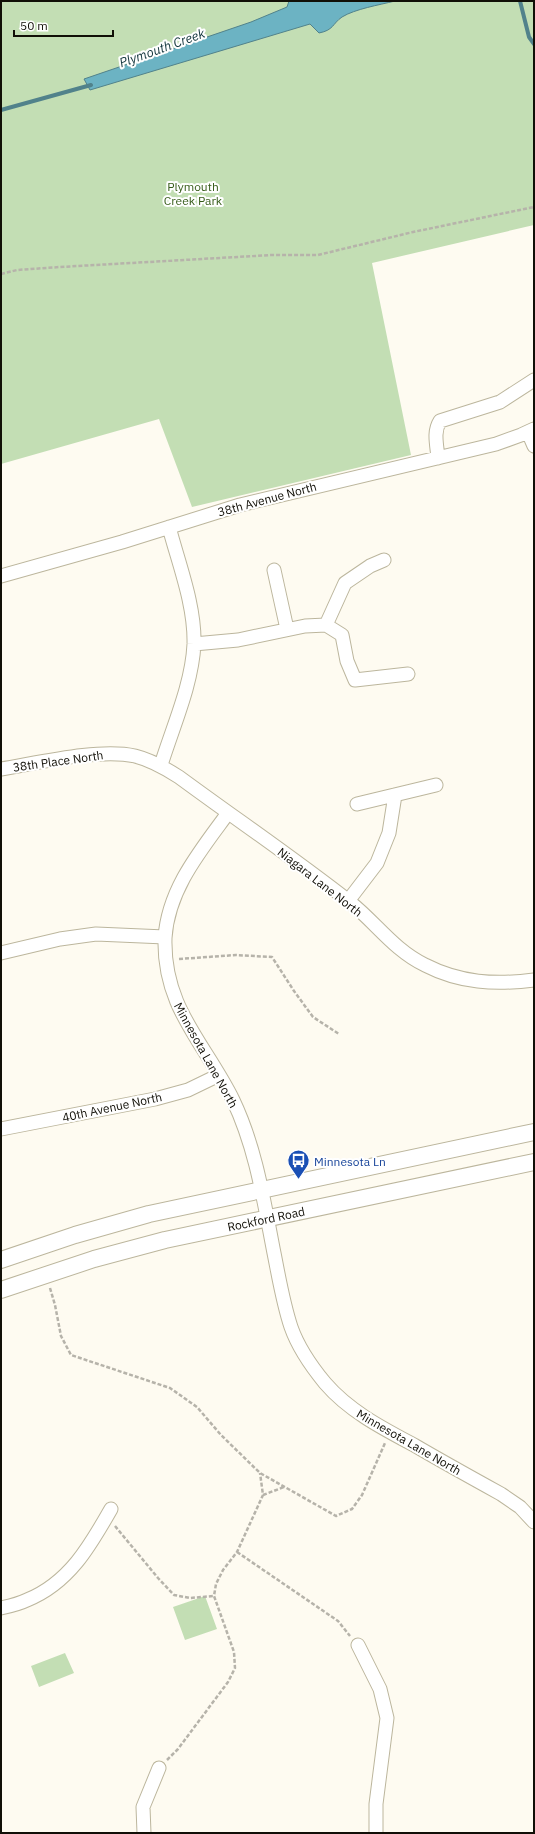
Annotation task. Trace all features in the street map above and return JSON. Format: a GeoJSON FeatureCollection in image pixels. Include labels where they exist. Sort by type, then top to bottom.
{"type":"FeatureCollection","features":[{"type":"Feature","properties":{"kind":"main road"},"geometry":{"type":"LineString","coordinates":[[1,1260],[75,1235],[149,1214],[534,1132]]}},
{"type":"Feature","properties":{"kind":"main road","name":"Rockford Road"},"geometry":{"type":"LineString","coordinates":[[1,1290],[94,1259],[165,1240],[534,1162]]}},
{"type":"Feature","properties":{"kind":"street"},"geometry":{"type":"LineString","coordinates":[[438,458],[436,435],[437,426],[440,421],[500,402],[534,380]]}},
{"type":"Feature","properties":{"kind":"street"},"geometry":{"type":"LineString","coordinates":[[531,430],[534,446]]}},
{"type":"Feature","properties":{"kind":"street","name":"38th Avenue North"},"geometry":{"type":"LineString","coordinates":[[1,576],[75,556],[240,505],[496,444],[531,430]]}},
{"type":"Feature","properties":{"kind":"street"},"geometry":{"type":"LineString","coordinates":[[161,765],[185,690],[191,667],[194,644],[192,620],[169,527]]}},
{"type":"Feature","properties":{"kind":"street"},"geometry":{"type":"LineString","coordinates":[[326,625],[345,583],[370,566],[384,560]]}},
{"type":"Feature","properties":{"kind":"street"},"geometry":{"type":"LineString","coordinates":[[274,570],[287,629]]}},
{"type":"Feature","properties":{"kind":"street"},"geometry":{"type":"LineString","coordinates":[[194,644],[238,640],[304,626],[326,625],[342,635],[347,660],[355,680],[408,674]]}},
{"type":"Feature","properties":{"kind":"street","name":"38th Place North"},"geometry":{"type":"LineString","coordinates":[[1,769],[108,753],[134,756],[161,765]]}},
{"type":"Feature","properties":{"kind":"street","name":"Niagara Lane North"},"geometry":{"type":"LineString","coordinates":[[161,765],[348,901],[401,950],[424,965],[451,976],[478,982],[507,984],[534,980]]}},
{"type":"Feature","properties":{"kind":"street"},"geometry":{"type":"LineString","coordinates":[[356,804],[436,785]]}},
{"type":"Feature","properties":{"kind":"street"},"geometry":{"type":"LineString","coordinates":[[348,901],[377,863],[389,833],[395,795]]}},
{"type":"Feature","properties":{"kind":"street","name":"Minnesota Lane North"},"geometry":{"type":"LineString","coordinates":[[228,813],[195,858],[180,884],[170,912],[165,937],[167,972],[175,1001],[188,1027],[219,1075],[233,1101],[247,1136],[262,1189],[282,1296],[291,1328],[306,1358],[327,1385],[351,1408],[390,1432],[501,1494],[520,1508],[534,1522]]}},
{"type":"Feature","properties":{"kind":"street"},"geometry":{"type":"LineString","coordinates":[[1,953],[60,939],[96,934],[165,937]]}},
{"type":"Feature","properties":{"kind":"street","name":"40th Avenue North"},"geometry":{"type":"LineString","coordinates":[[1,1129],[155,1099],[188,1090],[219,1075]]}},
{"type":"Feature","properties":{"kind":"street"},"geometry":{"type":"LineString","coordinates":[[1,1608],[28,1600],[53,1586],[74,1567],[108,1514]]}},
{"type":"Feature","properties":{"kind":"street"},"geometry":{"type":"LineString","coordinates":[[358,1645],[380,1689],[387,1718],[376,1804],[376,1833]]}},
{"type":"Feature","properties":{"kind":"street"},"geometry":{"type":"LineString","coordinates":[[144,1833],[143,1807],[159,1768]]}},
{"type":"Feature","properties":{"kind":"path"},"geometry":{"type":"LineString","coordinates":[[1,274],[17,270],[60,267],[272,255],[318,255],[413,232],[534,208]]}},
{"type":"Feature","properties":{"kind":"path"},"geometry":{"type":"LineString","coordinates":[[166,959],[236,955],[272,957],[313,1017],[339,1034]]}},
{"type":"Feature","properties":{"kind":"path"},"geometry":{"type":"LineString","coordinates":[[49,1286],[56,1305],[61,1336],[71,1355],[170,1388],[198,1407],[221,1435],[260,1473],[336,1516],[352,1509],[362,1496],[371,1471],[390,1432]]}},
{"type":"Feature","properties":{"kind":"path"},"geometry":{"type":"LineString","coordinates":[[159,1768],[178,1749],[228,1682],[235,1668],[234,1652],[214,1596],[216,1584],[223,1570],[237,1552],[262,1495],[260,1473]]}},
{"type":"Feature","properties":{"kind":"path"},"geometry":{"type":"LineString","coordinates":[[262,1495],[284,1487]]}},
{"type":"Feature","properties":{"kind":"path"},"geometry":{"type":"LineString","coordinates":[[108,1514],[158,1578],[174,1595],[190,1598],[214,1596]]}},
{"type":"Feature","properties":{"kind":"path"},"geometry":{"type":"LineString","coordinates":[[237,1552],[338,1621],[358,1645]]}},
{"type":"Feature","properties":{"kind":"green space","name":"Plymouth Creek Park"},"geometry":{"type":"Polygon","coordinates":[[[1,1],[534,1],[534,225],[372,263],[411,455],[192,507],[159,419],[1,464],[1,1]]]}},
{"type":"Feature","properties":{"kind":"green space"},"geometry":{"type":"Polygon","coordinates":[[[205,1596],[217,1629],[185,1640],[173,1607],[205,1596]]]}},
{"type":"Feature","properties":{"kind":"green space"},"geometry":{"type":"Polygon","coordinates":[[[65,1653],[74,1673],[39,1687],[31,1666],[65,1653]]]}},
{"type":"Feature","properties":{"kind":"water"},"geometry":{"type":"Polygon","coordinates":[[[289,1],[395,1],[347,14],[324,32],[319,33],[310,24],[90,90],[84,79],[251,22],[287,7],[289,1]]]}},
{"type":"Feature","properties":{"kind":"waterway","name":"Plymouth Creek"},"geometry":{"type":"LineString","coordinates":[[520,1],[529,37],[534,44]]}},
{"type":"Feature","properties":{"kind":"waterway","name":"Plymouth Creek"},"geometry":{"type":"LineString","coordinates":[[1,110],[91,85]]}},
{"type":"Feature","properties":{"kind":"place","name":"Minnesota Ln"},"geometry":{"type":"Point","coordinates":[299,1180]}}]}
